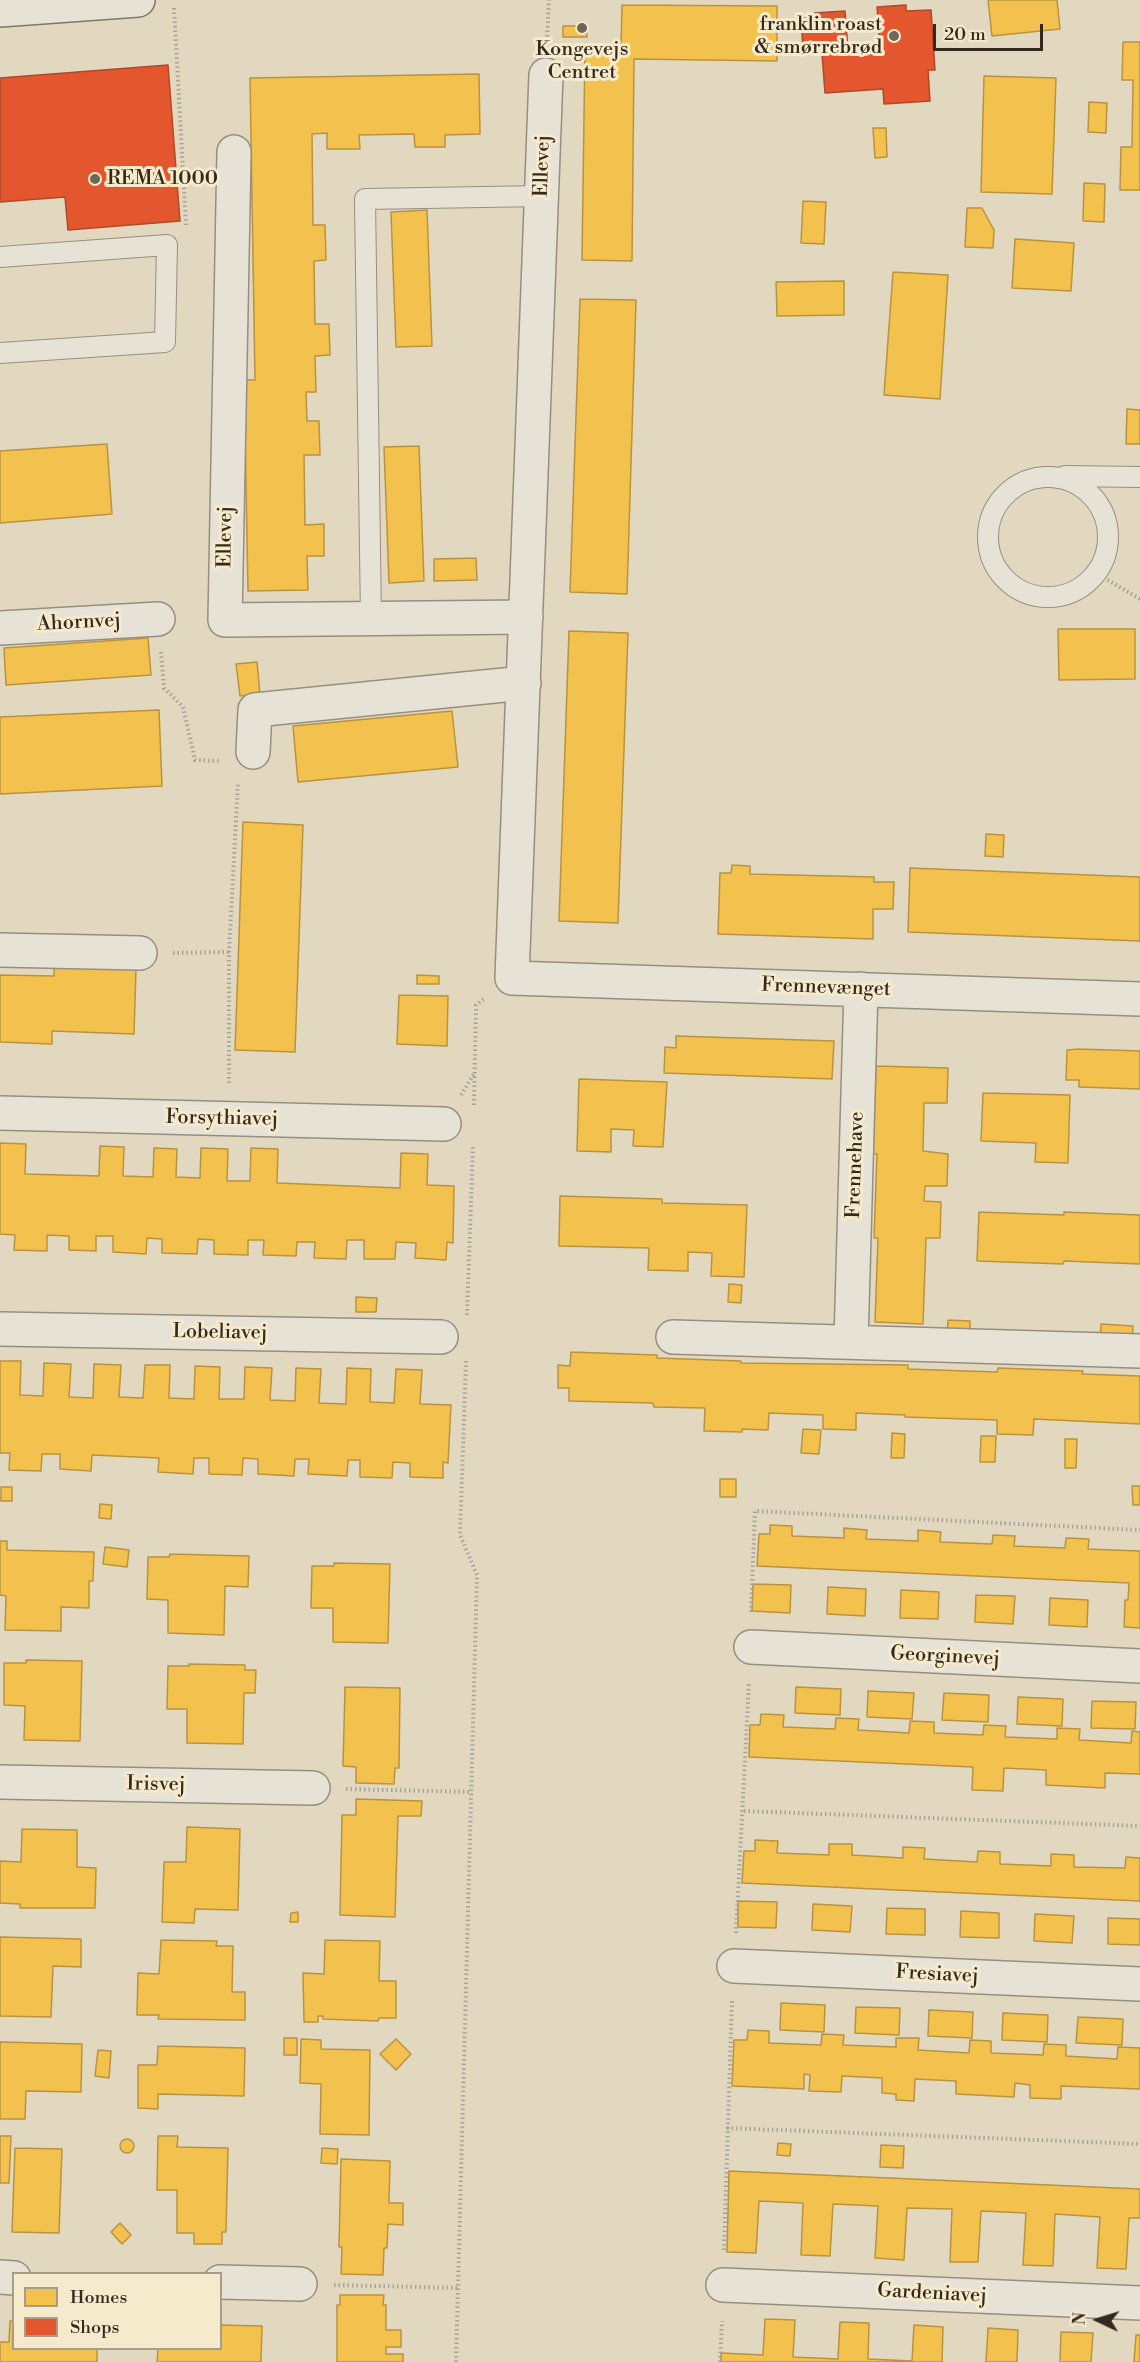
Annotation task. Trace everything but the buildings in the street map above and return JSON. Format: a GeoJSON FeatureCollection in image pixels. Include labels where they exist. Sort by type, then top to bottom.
{"type":"FeatureCollection","features":[{"type":"Feature","properties":{"kind":"street"},"geometry":{"type":"LineString","coordinates":[[0,10],[138,0]]}},
{"type":"Feature","properties":{"kind":"street","name":"Ellevej"},"geometry":{"type":"LineString","coordinates":[[512,978],[546,75]]}},
{"type":"Feature","properties":{"kind":"street","name":"Ellevej"},"geometry":{"type":"LineString","coordinates":[[234,152],[225,620],[526,617]]}},
{"type":"Feature","properties":{"kind":"street","name":"Ahornvej"},"geometry":{"type":"LineString","coordinates":[[0,628],[158,619]]}},
{"type":"Feature","properties":{"kind":"street"},"geometry":{"type":"LineString","coordinates":[[246,757],[255,710],[524,683]]}},
{"type":"Feature","properties":{"kind":"street"},"geometry":{"type":"LineString","coordinates":[[0,950],[140,953]]}},
{"type":"Feature","properties":{"kind":"street","name":"Frennevænget"},"geometry":{"type":"LineString","coordinates":[[512,978],[1140,999]]}},
{"type":"Feature","properties":{"kind":"street","name":"Frennehave"},"geometry":{"type":"LineString","coordinates":[[850,1341],[861,989]]}},
{"type":"Feature","properties":{"kind":"street","name":"Forsythiavej"},"geometry":{"type":"LineString","coordinates":[[0,1113],[444,1124]]}},
{"type":"Feature","properties":{"kind":"street","name":"Lobeliavej"},"geometry":{"type":"LineString","coordinates":[[0,1329],[454,1330]]}},
{"type":"Feature","properties":{"kind":"street"},"geometry":{"type":"LineString","coordinates":[[673,1337],[1140,1351]]}},
{"type":"Feature","properties":{"kind":"street","name":"Georginevej"},"geometry":{"type":"LineString","coordinates":[[751,1647],[1140,1666]]}},
{"type":"Feature","properties":{"kind":"street","name":"Irisvej"},"geometry":{"type":"LineString","coordinates":[[0,1782],[313,1788]]}},
{"type":"Feature","properties":{"kind":"street","name":"Fresiavej"},"geometry":{"type":"LineString","coordinates":[[734,1966],[1140,1984]]}},
{"type":"Feature","properties":{"kind":"street"},"geometry":{"type":"LineString","coordinates":[[222,2282],[300,2284]]}},
{"type":"Feature","properties":{"kind":"street","name":"Gardeniavej"},"geometry":{"type":"LineString","coordinates":[[723,2285],[1140,2303]]}},
{"type":"Feature","properties":{"kind":"lane"},"geometry":{"type":"LineString","coordinates":[[371,619],[365,199],[542,196]]}},
{"type":"Feature","properties":{"kind":"lane"},"geometry":{"type":"LineString","coordinates":[[0,256],[167,246],[165,342],[0,353]]}},
{"type":"Feature","properties":{"kind":"lane"},"geometry":{"type":"LineString","coordinates":[[1047,476],[1065,479],[1083,487],[1097,501],[1105,518],[1109,537],[1105,556],[1096,573],[1082,587],[1063,596],[1042,597],[1022,592],[1005,580],[993,563],[988,544],[989,523],[997,504],[1011,489],[1028,480],[1047,476],[1140,477]]}},
{"type":"Feature","properties":{"kind":"path"},"geometry":{"type":"LineString","coordinates":[[167,246],[187,224],[173,0]]}},
{"type":"Feature","properties":{"kind":"path"},"geometry":{"type":"LineString","coordinates":[[1096,573],[1140,599]]}},
{"type":"Feature","properties":{"kind":"path"},"geometry":{"type":"LineString","coordinates":[[158,619],[164,688],[183,707],[195,760],[246,757],[229,952],[228,1094],[233,1119]]}},
{"type":"Feature","properties":{"kind":"path"},"geometry":{"type":"LineString","coordinates":[[140,953],[229,952]]}},
{"type":"Feature","properties":{"kind":"path"},"geometry":{"type":"LineString","coordinates":[[474,1108],[476,1005],[512,978]]}},
{"type":"Feature","properties":{"kind":"path"},"geometry":{"type":"LineString","coordinates":[[454,1330],[473,1143]]}},
{"type":"Feature","properties":{"kind":"path"},"geometry":{"type":"LineString","coordinates":[[456,2362],[477,1575],[460,1535],[466,1358]]}},
{"type":"Feature","properties":{"kind":"path"},"geometry":{"type":"LineString","coordinates":[[720,2362],[727,2128],[744,1811],[755,1511],[1140,1530]]}},
{"type":"Feature","properties":{"kind":"path"},"geometry":{"type":"LineString","coordinates":[[313,1788],[471,1792]]}},
{"type":"Feature","properties":{"kind":"path"},"geometry":{"type":"LineString","coordinates":[[744,1811],[1140,1826]]}},
{"type":"Feature","properties":{"kind":"path"},"geometry":{"type":"LineString","coordinates":[[727,2128],[1140,2144]]}},
{"type":"Feature","properties":{"kind":"path"},"geometry":{"type":"LineString","coordinates":[[300,2284],[458,2288]]}},
{"type":"Feature","properties":{"kind":"place","name":"Kongevejs Centret"},"geometry":{"type":"Point","coordinates":[582,28]}},
{"type":"Feature","properties":{"kind":"place","name":"franklin roast & smørrebrød"},"geometry":{"type":"Point","coordinates":[894,36]}},
{"type":"Feature","properties":{"kind":"place","name":"REMA 1000"},"geometry":{"type":"Point","coordinates":[95,179]}}]}
